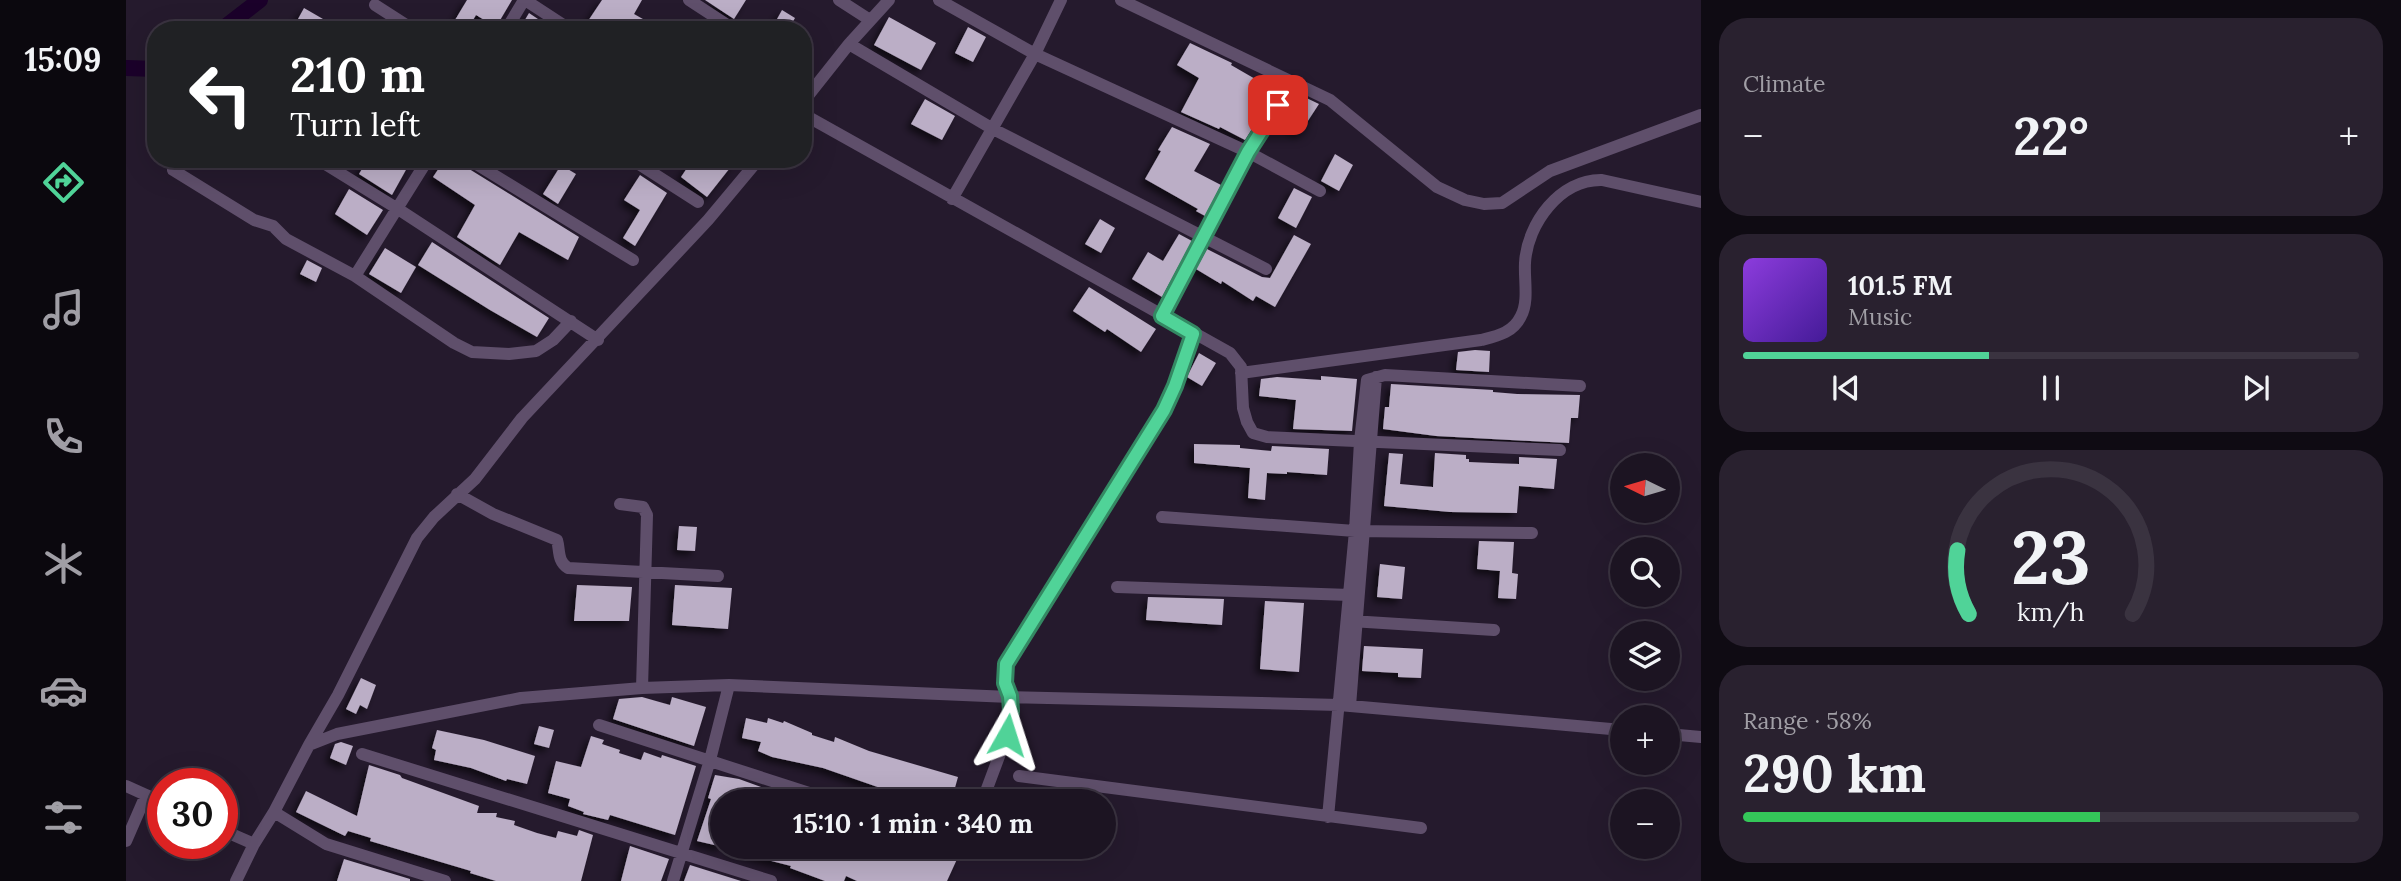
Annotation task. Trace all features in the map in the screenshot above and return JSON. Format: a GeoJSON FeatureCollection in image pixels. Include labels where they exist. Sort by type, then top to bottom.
{"type":"FeatureCollection","features":[{"type":"Feature","properties":{"kind":"street"},"geometry":{"type":"LineString","coordinates":[[512,21],[525,0],[557,21]]}},
{"type":"Feature","properties":{"kind":"street"},"geometry":{"type":"LineString","coordinates":[[688,0],[721,21]]}},
{"type":"Feature","properties":{"kind":"street"},"geometry":{"type":"LineString","coordinates":[[839,0],[870,20]]}},
{"type":"Feature","properties":{"kind":"street"},"geometry":{"type":"LineString","coordinates":[[812,91],[889,0]]}},
{"type":"Feature","properties":{"kind":"street"},"geometry":{"type":"LineString","coordinates":[[939,0],[1035,54],[1248,152],[1320,191]]}},
{"type":"Feature","properties":{"kind":"street"},"geometry":{"type":"LineString","coordinates":[[952,199],[1035,54],[1061,0]]}},
{"type":"Feature","properties":{"kind":"street"},"geometry":{"type":"LineString","coordinates":[[1121,0],[1329,100],[1437,187],[1465,200],[1484,204],[1502,203],[1550,171],[1701,115]]}},
{"type":"Feature","properties":{"kind":"street"},"geometry":{"type":"LineString","coordinates":[[375,5],[400,21]]}},
{"type":"Feature","properties":{"kind":"street"},"geometry":{"type":"LineString","coordinates":[[849,44],[993,129],[1266,269]]}},
{"type":"Feature","properties":{"kind":"street"},"geometry":{"type":"LineString","coordinates":[[1162,316],[1248,152],[1293,82]]}},
{"type":"Feature","properties":{"kind":"street"},"geometry":{"type":"LineString","coordinates":[[812,119],[1230,353],[1241,367],[1243,408],[1253,433],[1266,437],[1560,450]]}},
{"type":"Feature","properties":{"kind":"street"},"geometry":{"type":"LineString","coordinates":[[332,168],[598,340]]}},
{"type":"Feature","properties":{"kind":"street"},"geometry":{"type":"LineString","coordinates":[[355,276],[423,168]]}},
{"type":"Feature","properties":{"kind":"street"},"geometry":{"type":"LineString","coordinates":[[483,168],[633,260]]}},
{"type":"Feature","properties":{"kind":"street"},"geometry":{"type":"LineString","coordinates":[[645,168],[698,202]]}},
{"type":"Feature","properties":{"kind":"street"},"geometry":{"type":"LineString","coordinates":[[236,881],[361,650],[417,538],[434,517],[475,479],[522,418],[598,340],[708,220],[751,168]]}},
{"type":"Feature","properties":{"kind":"street"},"geometry":{"type":"LineString","coordinates":[[173,170],[254,220],[273,226],[286,239],[355,276],[454,343],[472,352],[509,354],[536,351],[553,340],[571,321]]}},
{"type":"Feature","properties":{"kind":"street"},"geometry":{"type":"LineString","coordinates":[[1241,373],[1481,340],[1503,334],[1514,327],[1521,316],[1524,307],[1526,252],[1546,208],[1563,192],[1585,181],[1602,180],[1701,202]]}},
{"type":"Feature","properties":{"kind":"street"},"geometry":{"type":"LineString","coordinates":[[987,789],[1007,735],[1011,711],[1010,696],[1005,683],[1006,664],[1164,410],[1193,334]]}},
{"type":"Feature","properties":{"kind":"street"},"geometry":{"type":"LineString","coordinates":[[1328,817],[1345,706],[1360,531],[1367,380],[1399,376],[1580,386]]}},
{"type":"Feature","properties":{"kind":"street"},"geometry":{"type":"LineString","coordinates":[[457,494],[493,514],[557,540],[559,557],[568,568],[718,576]]}},
{"type":"Feature","properties":{"kind":"street"},"geometry":{"type":"LineString","coordinates":[[620,504],[643,507],[646,510],[642,688]]}},
{"type":"Feature","properties":{"kind":"street"},"geometry":{"type":"LineString","coordinates":[[1163,517],[1360,531],[1532,533]]}},
{"type":"Feature","properties":{"kind":"street"},"geometry":{"type":"LineString","coordinates":[[1352,621],[1350,595],[1360,531]]}},
{"type":"Feature","properties":{"kind":"street"},"geometry":{"type":"LineString","coordinates":[[1117,587],[1350,595]]}},
{"type":"Feature","properties":{"kind":"street"},"geometry":{"type":"LineString","coordinates":[[1352,621],[1494,630]]}},
{"type":"Feature","properties":{"kind":"street"},"geometry":{"type":"LineString","coordinates":[[673,881],[710,760],[729,685]]}},
{"type":"Feature","properties":{"kind":"street"},"geometry":{"type":"LineString","coordinates":[[309,745],[337,734],[521,698],[642,688],[729,685],[1345,706],[1610,729]]}},
{"type":"Feature","properties":{"kind":"street"},"geometry":{"type":"LineString","coordinates":[[599,725],[798,789]]}},
{"type":"Feature","properties":{"kind":"street"},"geometry":{"type":"LineString","coordinates":[[1680,735],[1701,737]]}},
{"type":"Feature","properties":{"kind":"street"},"geometry":{"type":"LineString","coordinates":[[362,754],[771,881]]}},
{"type":"Feature","properties":{"kind":"street"},"geometry":{"type":"LineString","coordinates":[[1019,776],[1421,828]]}},
{"type":"Feature","properties":{"kind":"street"},"geometry":{"type":"LineString","coordinates":[[126,786],[146,795],[126,841]]}},
{"type":"Feature","properties":{"kind":"street"},"geometry":{"type":"LineString","coordinates":[[274,812],[326,844],[445,881]]}},
{"type":"Feature","properties":{"kind":"street"},"geometry":{"type":"LineString","coordinates":[[238,837],[254,844]]}},
{"type":"Feature","properties":{"kind":"building"},"geometry":{"type":"Polygon","coordinates":[[[467,0],[512,0],[500,21],[486,21],[476,15],[472,21],[454,21],[467,0]]]}},
{"type":"Feature","properties":{"kind":"building"},"geometry":{"type":"Polygon","coordinates":[[[602,0],[642,0],[634,14],[646,21],[588,21],[602,0]]]}},
{"type":"Feature","properties":{"kind":"building"},"geometry":{"type":"Polygon","coordinates":[[[705,0],[746,0],[734,19],[705,0]]]}},
{"type":"Feature","properties":{"kind":"building"},"geometry":{"type":"Polygon","coordinates":[[[304,8],[326,21],[297,21],[304,8]]]}},
{"type":"Feature","properties":{"kind":"building"},"geometry":{"type":"Polygon","coordinates":[[[782,10],[795,18],[793,21],[776,21],[782,10]]]}},
{"type":"Feature","properties":{"kind":"building"},"geometry":{"type":"Polygon","coordinates":[[[529,13],[541,21],[524,21],[529,13]]]}},
{"type":"Feature","properties":{"kind":"building"},"geometry":{"type":"Polygon","coordinates":[[[889,17],[936,43],[921,70],[874,45],[889,17]]]}},
{"type":"Feature","properties":{"kind":"building"},"geometry":{"type":"Polygon","coordinates":[[[968,27],[986,37],[973,62],[955,53],[968,27]]]}},
{"type":"Feature","properties":{"kind":"building"},"geometry":{"type":"Polygon","coordinates":[[[1190,43],[1232,63],[1231,65],[1276,91],[1245,140],[1181,112],[1199,78],[1177,65],[1190,43]]]}},
{"type":"Feature","properties":{"kind":"building"},"geometry":{"type":"Polygon","coordinates":[[[1296,93],[1319,104],[1300,133],[1279,120],[1296,93]]]}},
{"type":"Feature","properties":{"kind":"building"},"geometry":{"type":"Polygon","coordinates":[[[925,99],[955,116],[942,140],[911,124],[925,99]]]}},
{"type":"Feature","properties":{"kind":"building"},"geometry":{"type":"Polygon","coordinates":[[[1172,127],[1210,144],[1194,171],[1221,185],[1205,216],[1196,211],[1198,209],[1145,179],[1172,127]]]}},
{"type":"Feature","properties":{"kind":"building"},"geometry":{"type":"Polygon","coordinates":[[[1335,154],[1353,165],[1339,191],[1321,181],[1335,154]]]}},
{"type":"Feature","properties":{"kind":"building"},"geometry":{"type":"Polygon","coordinates":[[[363,168],[407,168],[392,195],[359,174],[363,168]]]}},
{"type":"Feature","properties":{"kind":"building"},"geometry":{"type":"Polygon","coordinates":[[[439,168],[468,168],[579,237],[568,260],[519,232],[500,265],[457,237],[475,205],[433,177],[439,168]]]}},
{"type":"Feature","properties":{"kind":"building"},"geometry":{"type":"Polygon","coordinates":[[[559,168],[566,168],[576,174],[558,204],[543,194],[559,168]]]}},
{"type":"Feature","properties":{"kind":"building"},"geometry":{"type":"Polygon","coordinates":[[[687,168],[730,168],[707,197],[681,177],[687,168]]]}},
{"type":"Feature","properties":{"kind":"building"},"geometry":{"type":"Polygon","coordinates":[[[640,175],[667,193],[635,246],[623,238],[640,210],[624,200],[640,175]]]}},
{"type":"Feature","properties":{"kind":"building"},"geometry":{"type":"Polygon","coordinates":[[[1294,188],[1312,197],[1296,228],[1278,218],[1294,188]]]}},
{"type":"Feature","properties":{"kind":"building"},"geometry":{"type":"Polygon","coordinates":[[[349,189],[383,210],[367,235],[335,214],[349,189]]]}},
{"type":"Feature","properties":{"kind":"building"},"geometry":{"type":"Polygon","coordinates":[[[1100,219],[1115,228],[1101,253],[1085,244],[1100,219]]]}},
{"type":"Feature","properties":{"kind":"building"},"geometry":{"type":"Polygon","coordinates":[[[1179,234],[1192,241],[1162,297],[1132,279],[1148,252],[1163,261],[1179,234]]]}},
{"type":"Feature","properties":{"kind":"building"},"geometry":{"type":"Polygon","coordinates":[[[1294,235],[1311,244],[1275,307],[1256,296],[1253,301],[1222,281],[1221,284],[1196,269],[1207,249],[1262,277],[1270,278],[1294,235]]]}},
{"type":"Feature","properties":{"kind":"building"},"geometry":{"type":"Polygon","coordinates":[[[432,242],[549,318],[537,337],[418,265],[432,242]]]}},
{"type":"Feature","properties":{"kind":"building"},"geometry":{"type":"Polygon","coordinates":[[[385,248],[416,267],[401,293],[369,274],[385,248]]]}},
{"type":"Feature","properties":{"kind":"building"},"geometry":{"type":"Polygon","coordinates":[[[307,260],[322,268],[316,282],[300,274],[307,260]]]}},
{"type":"Feature","properties":{"kind":"building"},"geometry":{"type":"Polygon","coordinates":[[[1089,287],[1156,329],[1141,352],[1107,329],[1105,332],[1073,311],[1089,287]]]}},
{"type":"Feature","properties":{"kind":"building"},"geometry":{"type":"Polygon","coordinates":[[[1490,351],[1489,372],[1456,370],[1458,352],[1490,351]]]}},
{"type":"Feature","properties":{"kind":"building"},"geometry":{"type":"Polygon","coordinates":[[[1199,353],[1216,363],[1202,386],[1187,377],[1199,353]]]}},
{"type":"Feature","properties":{"kind":"building"},"geometry":{"type":"Polygon","coordinates":[[[1321,376],[1357,379],[1352,431],[1293,429],[1296,400],[1259,396],[1261,379],[1277,377],[1321,380],[1321,376]]]}},
{"type":"Feature","properties":{"kind":"building"},"geometry":{"type":"Polygon","coordinates":[[[1391,384],[1517,394],[1580,395],[1578,418],[1571,418],[1569,443],[1436,436],[1383,429],[1391,384]]]}},
{"type":"Feature","properties":{"kind":"building"},"geometry":{"type":"Polygon","coordinates":[[[1194,444],[1240,445],[1240,448],[1271,451],[1272,446],[1329,449],[1327,475],[1267,473],[1265,500],[1248,498],[1250,468],[1194,463],[1194,444]]]}},
{"type":"Feature","properties":{"kind":"building"},"geometry":{"type":"Polygon","coordinates":[[[1389,453],[1403,454],[1400,484],[1433,487],[1435,453],[1466,455],[1469,462],[1519,464],[1519,457],[1557,459],[1554,489],[1519,486],[1517,513],[1450,512],[1384,506],[1389,453]]]}},
{"type":"Feature","properties":{"kind":"building"},"geometry":{"type":"Polygon","coordinates":[[[679,526],[697,527],[695,551],[677,550],[679,526]]]}},
{"type":"Feature","properties":{"kind":"building"},"geometry":{"type":"Polygon","coordinates":[[[1479,541],[1514,542],[1512,573],[1518,574],[1516,599],[1498,598],[1500,571],[1477,569],[1479,541]]]}},
{"type":"Feature","properties":{"kind":"building"},"geometry":{"type":"Polygon","coordinates":[[[1380,564],[1405,567],[1402,599],[1377,597],[1380,564]]]}},
{"type":"Feature","properties":{"kind":"building"},"geometry":{"type":"Polygon","coordinates":[[[577,585],[632,587],[629,621],[574,621],[577,585]]]}},
{"type":"Feature","properties":{"kind":"building"},"geometry":{"type":"Polygon","coordinates":[[[675,585],[732,588],[728,629],[672,625],[675,585]]]}},
{"type":"Feature","properties":{"kind":"building"},"geometry":{"type":"Polygon","coordinates":[[[1148,597],[1224,599],[1222,625],[1146,620],[1148,597]]]}},
{"type":"Feature","properties":{"kind":"building"},"geometry":{"type":"Polygon","coordinates":[[[1265,601],[1304,603],[1299,672],[1260,669],[1265,601]]]}},
{"type":"Feature","properties":{"kind":"building"},"geometry":{"type":"Polygon","coordinates":[[[1364,646],[1423,649],[1421,678],[1398,677],[1398,673],[1362,671],[1364,646]]]}},
{"type":"Feature","properties":{"kind":"building"},"geometry":{"type":"Polygon","coordinates":[[[361,678],[376,685],[367,709],[360,705],[356,714],[346,709],[361,678]]]}},
{"type":"Feature","properties":{"kind":"building"},"geometry":{"type":"Polygon","coordinates":[[[642,697],[670,705],[672,697],[706,707],[694,746],[613,719],[619,699],[642,697]]]}},
{"type":"Feature","properties":{"kind":"building"},"geometry":{"type":"Polygon","coordinates":[[[746,718],[767,723],[768,718],[783,723],[784,721],[834,742],[835,737],[869,751],[958,777],[955,789],[883,789],[823,768],[772,757],[758,751],[761,742],[742,738],[746,718]]]}},
{"type":"Feature","properties":{"kind":"building"},"geometry":{"type":"Polygon","coordinates":[[[539,726],[554,730],[549,748],[534,744],[539,726]]]}},
{"type":"Feature","properties":{"kind":"building"},"geometry":{"type":"Polygon","coordinates":[[[437,730],[484,740],[535,756],[527,784],[507,779],[506,781],[471,768],[434,760],[436,750],[432,748],[437,730]]]}},
{"type":"Feature","properties":{"kind":"building"},"geometry":{"type":"Polygon","coordinates":[[[591,736],[604,740],[602,744],[620,750],[619,753],[641,760],[644,752],[696,766],[675,835],[610,815],[608,820],[583,814],[584,812],[568,806],[570,799],[548,793],[556,761],[581,767],[591,736]]]}},
{"type":"Feature","properties":{"kind":"building"},"geometry":{"type":"Polygon","coordinates":[[[341,742],[353,746],[346,765],[330,758],[335,744],[341,742]]]}},
{"type":"Feature","properties":{"kind":"building"},"geometry":{"type":"Polygon","coordinates":[[[369,765],[479,806],[477,813],[497,813],[496,817],[515,821],[514,825],[537,833],[556,838],[558,831],[577,836],[579,830],[593,835],[581,881],[496,881],[370,841],[371,838],[348,831],[345,836],[296,812],[306,791],[357,816],[369,765]]]}},
{"type":"Feature","properties":{"kind":"building"},"geometry":{"type":"Polygon","coordinates":[[[715,775],[739,779],[766,789],[711,789],[715,775]]]}},
{"type":"Feature","properties":{"kind":"building"},"geometry":{"type":"Polygon","coordinates":[[[710,802],[710,844],[697,841],[710,802]]]}},
{"type":"Feature","properties":{"kind":"building"},"geometry":{"type":"Polygon","coordinates":[[[630,846],[669,859],[661,881],[621,881],[630,846]]]}},
{"type":"Feature","properties":{"kind":"building"},"geometry":{"type":"Polygon","coordinates":[[[344,859],[410,879],[410,881],[337,881],[344,859]]]}},
{"type":"Feature","properties":{"kind":"building"},"geometry":{"type":"Polygon","coordinates":[[[764,859],[957,859],[947,881],[857,881],[846,876],[844,881],[825,881],[790,868],[791,866],[764,859]]]}},
{"type":"Feature","properties":{"kind":"building"},"geometry":{"type":"Polygon","coordinates":[[[690,865],[741,881],[684,881],[690,865]]]}},
{"type":"Feature","properties":{"kind":"waterway"},"geometry":{"type":"LineString","coordinates":[[233,21],[260,0]]}},
{"type":"Feature","properties":{"kind":"waterway"},"geometry":{"type":"LineString","coordinates":[[126,68],[147,69]]}},
{"type":"Feature","properties":{"kind":"route"},"geometry":{"type":"LineString","coordinates":[[1007,735],[1011,711],[1010,696],[1005,683],[1006,664],[1164,410],[1193,334],[1162,316],[1248,152],[1278,105]]}}]}
